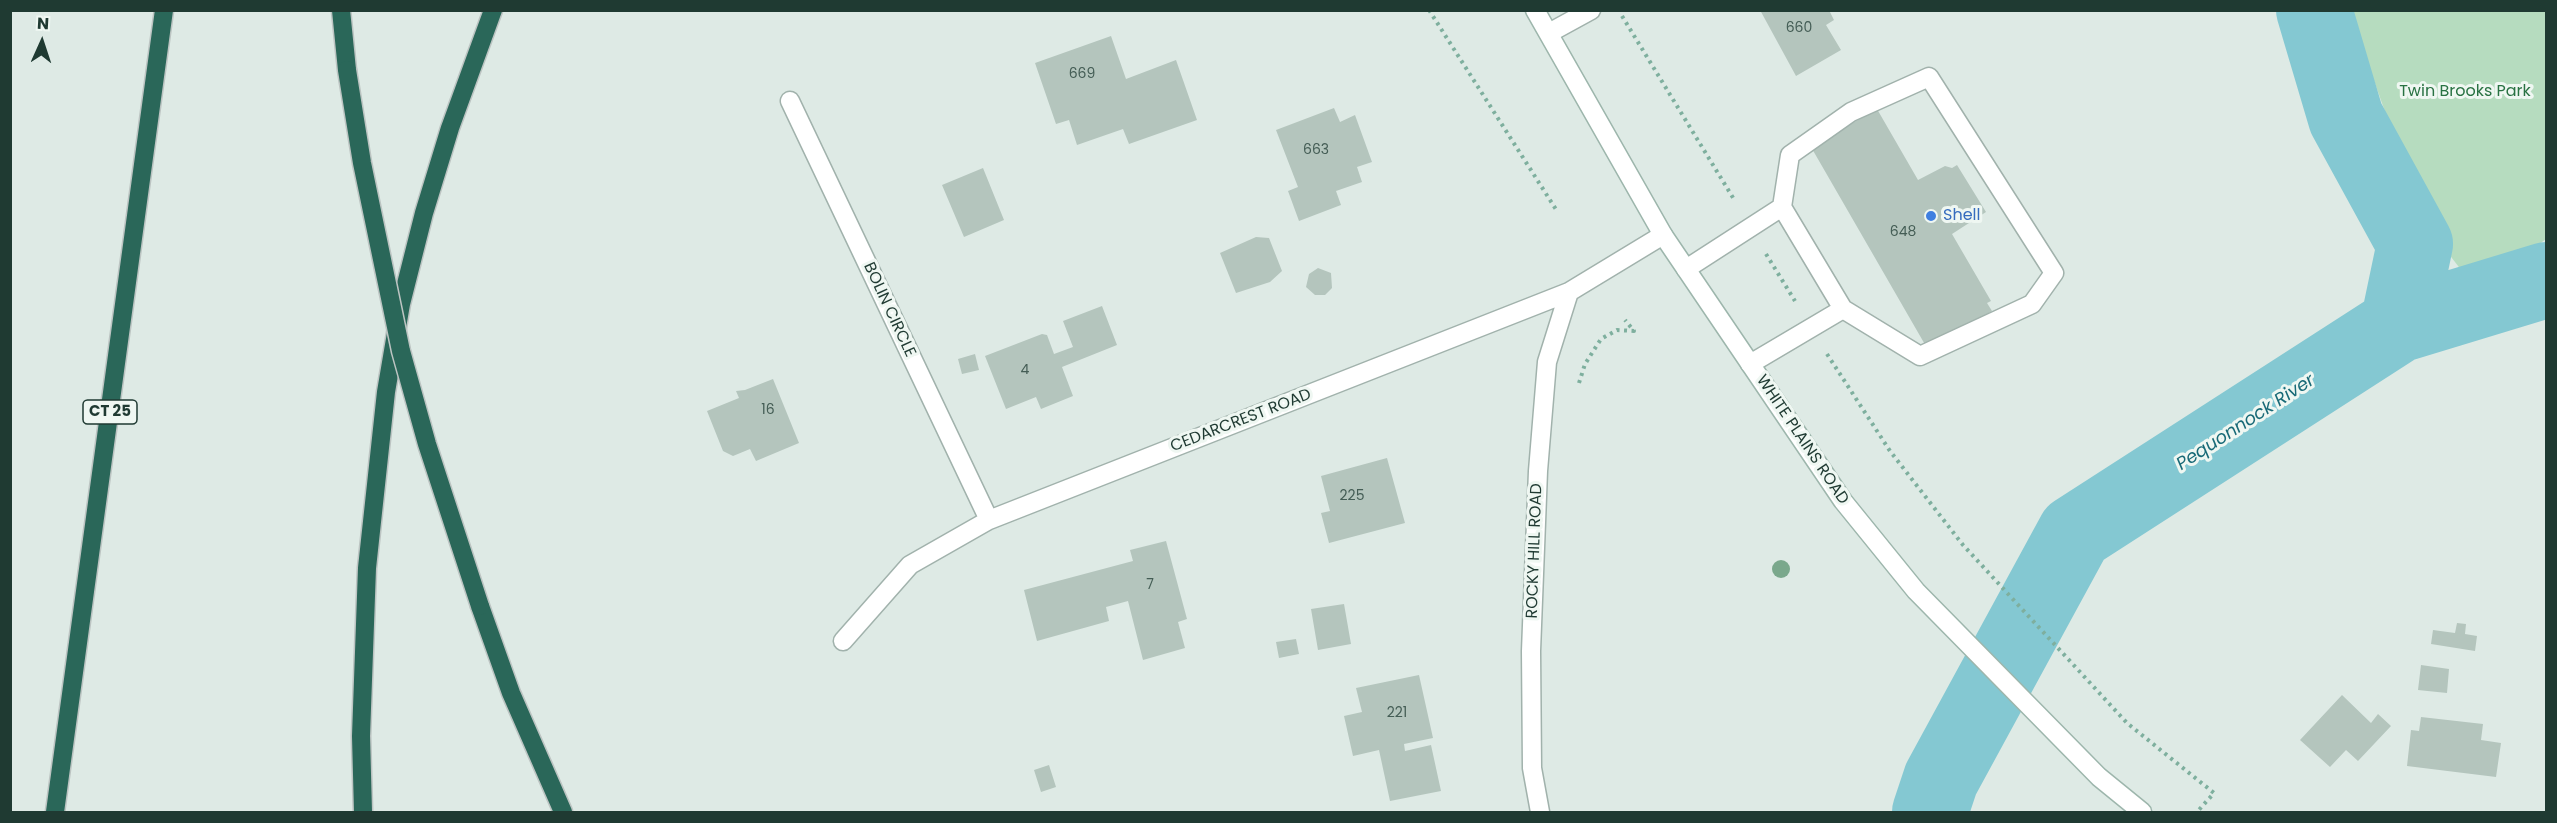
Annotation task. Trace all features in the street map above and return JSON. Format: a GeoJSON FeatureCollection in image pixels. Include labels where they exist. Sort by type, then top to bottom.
{"type":"FeatureCollection","features":[{"type":"Feature","properties":{"kind":"highway","name":"CT 25"},"geometry":{"type":"LineString","coordinates":[[55,813],[164,10]]}},
{"type":"Feature","properties":{"kind":"highway"},"geometry":{"type":"LineString","coordinates":[[341,10],[347,70],[362,163],[401,351],[430,456],[512,693],[563,813]]}},
{"type":"Feature","properties":{"kind":"highway"},"geometry":{"type":"LineString","coordinates":[[363,813],[360,736],[367,568],[386,392],[401,304],[424,213],[450,128],[492,10]]}},
{"type":"Feature","properties":{"kind":"street","name":"WHITE PLAINS ROAD"},"geometry":{"type":"LineString","coordinates":[[1535,10],[1663,235],[1843,501],[1916,591],[2099,777],[2142,813]]}},
{"type":"Feature","properties":{"kind":"street"},"geometry":{"type":"LineString","coordinates":[[1549,33],[1591,10]]}},
{"type":"Feature","properties":{"kind":"street"},"geometry":{"type":"LineString","coordinates":[[1929,77],[2054,273],[2032,304],[1920,356],[1843,309],[1782,207],[1790,154],[1851,112],[1929,77]]}},
{"type":"Feature","properties":{"kind":"street","name":"BOLIN CIRCLE"},"geometry":{"type":"LineString","coordinates":[[790,101],[989,520]]}},
{"type":"Feature","properties":{"kind":"street"},"geometry":{"type":"LineString","coordinates":[[1686,269],[1782,207]]}},
{"type":"Feature","properties":{"kind":"street","name":"CEDARCREST ROAD"},"geometry":{"type":"LineString","coordinates":[[843,641],[910,565],[989,520],[1569,292],[1663,235]]}},
{"type":"Feature","properties":{"kind":"street","name":"ROCKY HILL ROAD"},"geometry":{"type":"LineString","coordinates":[[1540,813],[1532,768],[1531,674],[1538,471],[1546,362],[1569,292]]}},
{"type":"Feature","properties":{"kind":"street"},"geometry":{"type":"LineString","coordinates":[[1750,364],[1843,309]]}},
{"type":"Feature","properties":{"kind":"path"},"geometry":{"type":"LineString","coordinates":[[1429,10],[1557,211]]}},
{"type":"Feature","properties":{"kind":"path"},"geometry":{"type":"LineString","coordinates":[[1618,10],[1811,328],[1890,451],[1963,545],[2127,723],[2214,793],[2197,813]]}},
{"type":"Feature","properties":{"kind":"path"},"geometry":{"type":"LineString","coordinates":[[1578,386],[1585,363],[1601,339],[1617,330],[1634,331],[1625,320]]}},
{"type":"Feature","properties":{"kind":"green space","name":"Twin Brooks Park"},"geometry":{"type":"Polygon","coordinates":[[[2349,11],[2546,11],[2546,239],[2523,256],[2465,275],[2425,223],[2349,11]]]}},
{"type":"Feature","properties":{"kind":"building"},"geometry":{"type":"Polygon","coordinates":[[[1760,10],[1829,10],[1834,20],[1826,25],[1841,50],[1796,76],[1760,10]]]}},
{"type":"Feature","properties":{"kind":"building"},"geometry":{"type":"Polygon","coordinates":[[[1111,36],[1126,79],[1176,60],[1197,120],[1129,144],[1123,129],[1077,145],[1069,120],[1056,124],[1035,63],[1111,36]]]}},
{"type":"Feature","properties":{"kind":"building"},"geometry":{"type":"Polygon","coordinates":[[[1334,108],[1340,122],[1355,115],[1372,162],[1357,167],[1362,182],[1336,191],[1341,205],[1299,221],[1288,191],[1298,187],[1276,130],[1334,108]]]}},
{"type":"Feature","properties":{"kind":"building","name":"Shell"},"geometry":{"type":"Polygon","coordinates":[[[1877,109],[1918,180],[1945,166],[1952,168],[1957,165],[1986,212],[1952,234],[1991,301],[1987,303],[1992,311],[1927,348],[1811,147],[1877,109]]]}},
{"type":"Feature","properties":{"kind":"building"},"geometry":{"type":"Polygon","coordinates":[[[983,168],[1004,220],[964,237],[942,185],[983,168]]]}},
{"type":"Feature","properties":{"kind":"building"},"geometry":{"type":"Polygon","coordinates":[[[1256,237],[1269,238],[1282,271],[1270,282],[1236,293],[1220,253],[1256,237]]]}},
{"type":"Feature","properties":{"kind":"building"},"geometry":{"type":"Polygon","coordinates":[[[1318,268],[1331,273],[1332,288],[1325,295],[1315,295],[1306,287],[1309,274],[1318,268]]]}},
{"type":"Feature","properties":{"kind":"building"},"geometry":{"type":"Polygon","coordinates":[[[1102,306],[1117,345],[1062,367],[1073,396],[1041,409],[1036,397],[1006,409],[985,356],[1042,334],[1047,335],[1054,354],[1073,347],[1063,321],[1102,306]]]}},
{"type":"Feature","properties":{"kind":"building"},"geometry":{"type":"Polygon","coordinates":[[[975,354],[979,370],[962,374],[958,359],[975,354]]]}},
{"type":"Feature","properties":{"kind":"building"},"geometry":{"type":"Polygon","coordinates":[[[773,379],[799,443],[756,461],[750,449],[733,456],[723,451],[707,411],[739,398],[736,391],[745,390],[773,379]]]}},
{"type":"Feature","properties":{"kind":"building"},"geometry":{"type":"Polygon","coordinates":[[[1387,458],[1405,523],[1329,543],[1321,513],[1330,511],[1321,476],[1387,458]]]}},
{"type":"Feature","properties":{"kind":"building"},"geometry":{"type":"Polygon","coordinates":[[[1166,541],[1187,619],[1178,622],[1185,648],[1143,660],[1128,601],[1106,607],[1109,621],[1037,641],[1024,590],[1133,561],[1130,550],[1166,541]]]}},
{"type":"Feature","properties":{"kind":"building"},"geometry":{"type":"Polygon","coordinates":[[[1344,604],[1351,644],[1318,650],[1311,609],[1344,604]]]}},
{"type":"Feature","properties":{"kind":"building"},"geometry":{"type":"Polygon","coordinates":[[[2457,623],[2466,624],[2465,634],[2477,636],[2475,651],[2431,644],[2433,630],[2455,633],[2457,623]]]}},
{"type":"Feature","properties":{"kind":"building"},"geometry":{"type":"Polygon","coordinates":[[[1296,639],[1299,654],[1279,658],[1276,642],[1296,639]]]}},
{"type":"Feature","properties":{"kind":"building"},"geometry":{"type":"Polygon","coordinates":[[[2421,665],[2449,669],[2447,693],[2418,690],[2421,665]]]}},
{"type":"Feature","properties":{"kind":"building"},"geometry":{"type":"Polygon","coordinates":[[[1419,675],[1433,738],[1404,744],[1405,751],[1431,745],[1441,791],[1390,801],[1379,750],[1353,756],[1344,716],[1362,712],[1356,688],[1419,675]]]}},
{"type":"Feature","properties":{"kind":"building"},"geometry":{"type":"Polygon","coordinates":[[[2342,695],[2371,723],[2378,714],[2391,726],[2358,761],[2346,750],[2330,767],[2300,740],[2342,695]]]}},
{"type":"Feature","properties":{"kind":"building"},"geometry":{"type":"Polygon","coordinates":[[[2421,717],[2483,724],[2481,740],[2501,743],[2496,777],[2407,766],[2411,730],[2419,731],[2421,717]]]}},
{"type":"Feature","properties":{"kind":"building"},"geometry":{"type":"Polygon","coordinates":[[[1049,765],[1056,787],[1041,792],[1034,770],[1049,765]]]}},
{"type":"Feature","properties":{"kind":"waterway","name":"Pequonnock River"},"geometry":{"type":"LineString","coordinates":[[2314,10],[2346,118],[2415,244],[2398,325]]}},
{"type":"Feature","properties":{"kind":"waterway","name":"Pequonnock River"},"geometry":{"type":"LineString","coordinates":[[1930,812],[1941,779],[2075,533],[2398,325],[2546,280]]}},
{"type":"Feature","properties":{"kind":"place","name":"Shell"},"geometry":{"type":"Point","coordinates":[1931,216]}}]}
